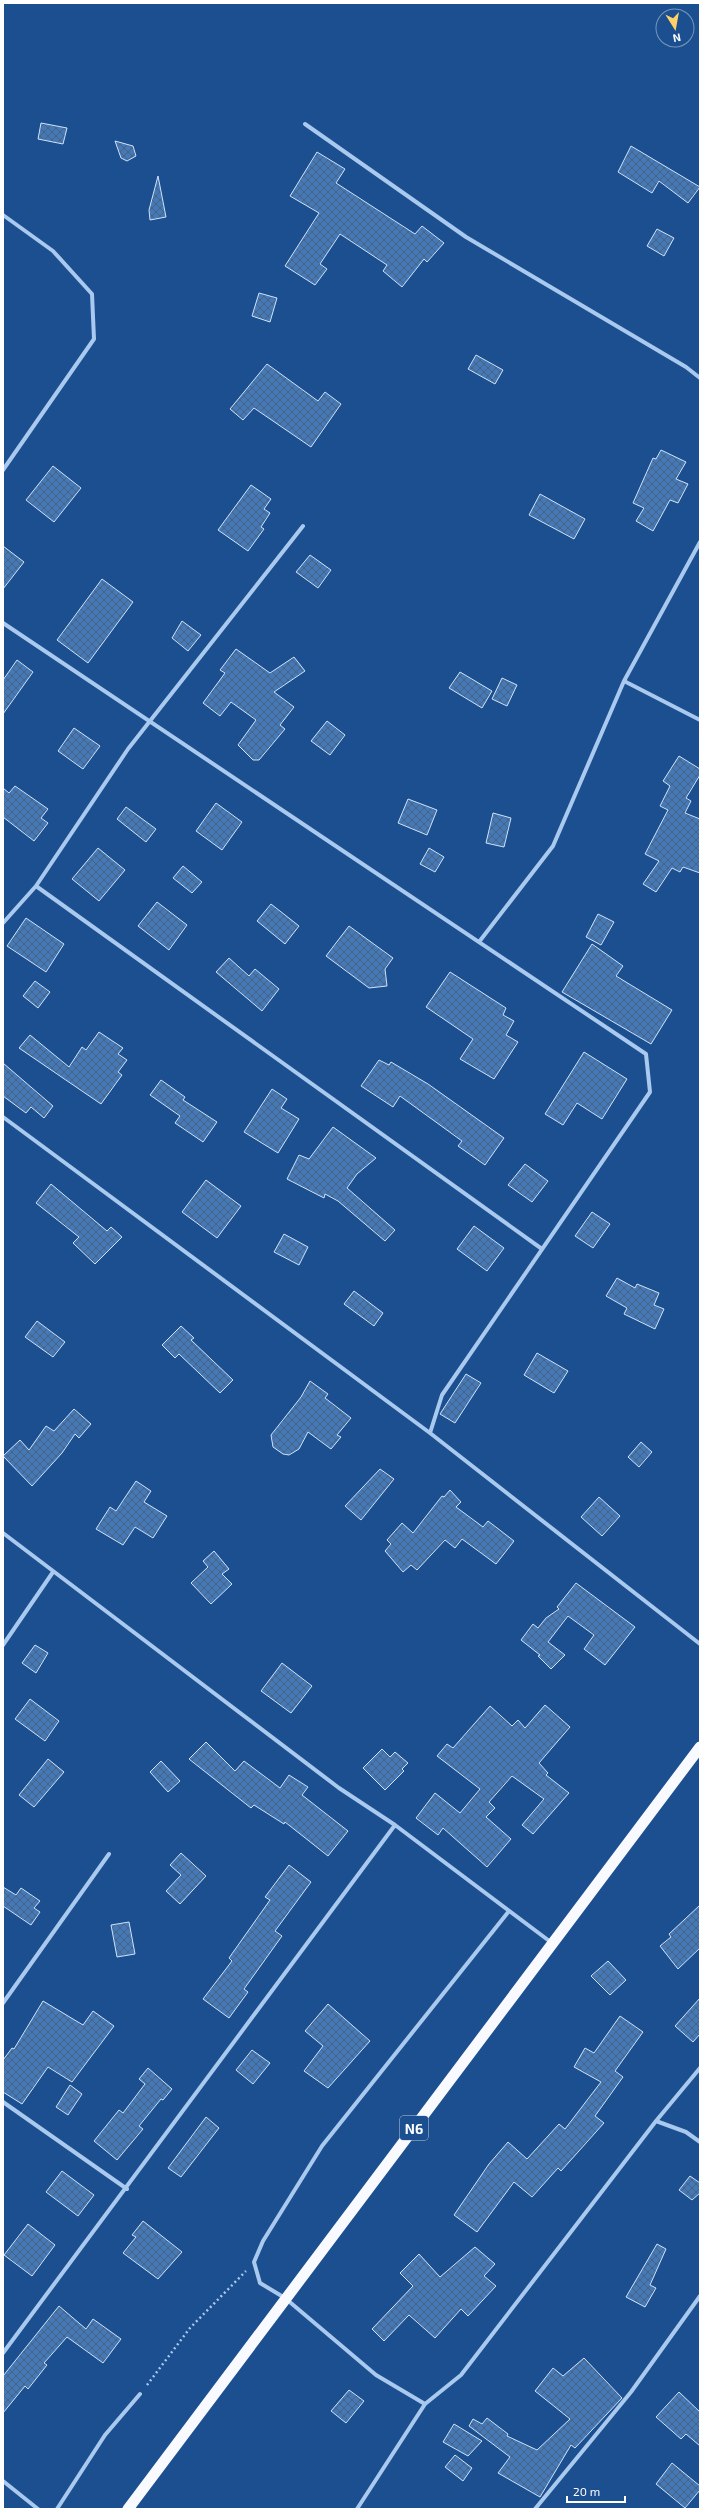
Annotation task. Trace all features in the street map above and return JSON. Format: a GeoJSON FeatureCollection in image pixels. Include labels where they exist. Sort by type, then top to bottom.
{"type":"FeatureCollection","features":[{"type":"Feature","properties":{"kind":"highway","name":"N6"},"geometry":{"type":"LineString","coordinates":[[128,2509],[700,1746]]}},
{"type":"Feature","properties":{"kind":"street"},"geometry":{"type":"LineString","coordinates":[[305,124],[466,236],[686,367],[700,378]]}},
{"type":"Feature","properties":{"kind":"street"},"geometry":{"type":"LineString","coordinates":[[3,215],[53,251],[92,294],[94,340],[3,470]]}},
{"type":"Feature","properties":{"kind":"street"},"geometry":{"type":"LineString","coordinates":[[3,923],[36,886],[128,749],[303,526]]}},
{"type":"Feature","properties":{"kind":"street"},"geometry":{"type":"LineString","coordinates":[[479,942],[553,846],[624,681],[700,542]]}},
{"type":"Feature","properties":{"kind":"street"},"geometry":{"type":"LineString","coordinates":[[3,623],[646,1054],[650,1092],[442,1395],[430,1433]]}},
{"type":"Feature","properties":{"kind":"street"},"geometry":{"type":"LineString","coordinates":[[624,681],[700,720]]}},
{"type":"Feature","properties":{"kind":"street"},"geometry":{"type":"LineString","coordinates":[[36,886],[542,1249]]}},
{"type":"Feature","properties":{"kind":"street"},"geometry":{"type":"LineString","coordinates":[[3,1117],[430,1433],[700,1644]]}},
{"type":"Feature","properties":{"kind":"street"},"geometry":{"type":"LineString","coordinates":[[3,1533],[53,1572],[135,1631],[339,1788],[395,1825],[553,1943]]}},
{"type":"Feature","properties":{"kind":"street"},"geometry":{"type":"LineString","coordinates":[[3,1645],[53,1572]]}},
{"type":"Feature","properties":{"kind":"street"},"geometry":{"type":"LineString","coordinates":[[3,2353],[127,2189],[395,1825]]}},
{"type":"Feature","properties":{"kind":"street"},"geometry":{"type":"LineString","coordinates":[[3,2003],[108,1854]]}},
{"type":"Feature","properties":{"kind":"street"},"geometry":{"type":"LineString","coordinates":[[425,2404],[376,2375],[286,2298],[260,2283],[254,2262],[264,2241],[322,2146],[509,1911]]}},
{"type":"Feature","properties":{"kind":"street"},"geometry":{"type":"LineString","coordinates":[[357,2509],[425,2404],[461,2374],[656,2121],[700,2068]]}},
{"type":"Feature","properties":{"kind":"street"},"geometry":{"type":"LineString","coordinates":[[3,2102],[127,2189]]}},
{"type":"Feature","properties":{"kind":"street"},"geometry":{"type":"LineString","coordinates":[[656,2121],[686,2132],[700,2142]]}},
{"type":"Feature","properties":{"kind":"street"},"geometry":{"type":"LineString","coordinates":[[535,2509],[631,2392],[700,2296]]}},
{"type":"Feature","properties":{"kind":"street"},"geometry":{"type":"LineString","coordinates":[[57,2509],[106,2435],[140,2394]]}},
{"type":"Feature","properties":{"kind":"street"},"geometry":{"type":"LineString","coordinates":[[3,2481],[38,2509]]}},
{"type":"Feature","properties":{"kind":"path"},"geometry":{"type":"LineString","coordinates":[[140,2394],[190,2328],[254,2262]]}},
{"type":"Feature","properties":{"kind":"building"},"geometry":{"type":"Polygon","coordinates":[[[41,123],[67,128],[63,144],[38,139],[41,123]]]}},
{"type":"Feature","properties":{"kind":"building"},"geometry":{"type":"Polygon","coordinates":[[[115,141],[133,146],[136,156],[127,161],[121,158],[115,141]]]}},
{"type":"Feature","properties":{"kind":"building"},"geometry":{"type":"Polygon","coordinates":[[[631,146],[700,187],[688,203],[659,181],[652,193],[618,172],[631,146]]]}},
{"type":"Feature","properties":{"kind":"building"},"geometry":{"type":"Polygon","coordinates":[[[317,152],[345,169],[336,183],[415,234],[422,226],[444,243],[427,262],[424,259],[402,287],[383,271],[387,265],[340,234],[320,264],[327,269],[315,285],[285,266],[319,213],[290,196],[317,152]]]}},
{"type":"Feature","properties":{"kind":"building"},"geometry":{"type":"Polygon","coordinates":[[[158,176],[166,217],[150,220],[149,210],[158,176]]]}},
{"type":"Feature","properties":{"kind":"building"},"geometry":{"type":"Polygon","coordinates":[[[657,229],[674,238],[664,256],[647,246],[657,229]]]}},
{"type":"Feature","properties":{"kind":"building"},"geometry":{"type":"Polygon","coordinates":[[[259,293],[277,298],[270,322],[252,316],[259,293]]]}},
{"type":"Feature","properties":{"kind":"building"},"geometry":{"type":"Polygon","coordinates":[[[476,355],[503,370],[495,384],[468,369],[476,355]]]}},
{"type":"Feature","properties":{"kind":"building"},"geometry":{"type":"Polygon","coordinates":[[[267,364],[318,401],[325,392],[341,404],[311,447],[254,408],[243,420],[230,409],[267,364]]]}},
{"type":"Feature","properties":{"kind":"building"},"geometry":{"type":"Polygon","coordinates":[[[661,450],[686,462],[676,479],[688,484],[678,503],[670,500],[653,531],[636,521],[644,508],[633,503],[653,458],[656,459],[661,450]]]}},
{"type":"Feature","properties":{"kind":"building"},"geometry":{"type":"Polygon","coordinates":[[[53,466],[81,488],[54,522],[26,500],[53,466]]]}},
{"type":"Feature","properties":{"kind":"building"},"geometry":{"type":"Polygon","coordinates":[[[251,485],[271,499],[264,509],[270,513],[261,527],[264,529],[248,551],[218,530],[251,485]]]}},
{"type":"Feature","properties":{"kind":"building"},"geometry":{"type":"Polygon","coordinates":[[[540,494],[585,519],[574,539],[529,515],[540,494]]]}},
{"type":"Feature","properties":{"kind":"building"},"geometry":{"type":"Polygon","coordinates":[[[3,546],[24,562],[3,589],[3,546]]]}},
{"type":"Feature","properties":{"kind":"building"},"geometry":{"type":"Polygon","coordinates":[[[310,555],[331,570],[318,588],[296,572],[310,555]]]}},
{"type":"Feature","properties":{"kind":"building"},"geometry":{"type":"Polygon","coordinates":[[[102,579],[133,602],[88,663],[57,640],[102,579]]]}},
{"type":"Feature","properties":{"kind":"building"},"geometry":{"type":"Polygon","coordinates":[[[182,621],[201,635],[188,651],[172,638],[182,621]]]}},
{"type":"Feature","properties":{"kind":"building"},"geometry":{"type":"Polygon","coordinates":[[[236,649],[270,673],[294,657],[305,671],[274,692],[294,707],[280,725],[285,729],[259,760],[253,760],[238,745],[256,720],[231,702],[220,716],[203,703],[225,673],[220,670],[236,649]]]}},
{"type":"Feature","properties":{"kind":"building"},"geometry":{"type":"Polygon","coordinates":[[[17,660],[33,672],[3,714],[3,680],[17,660]]]}},
{"type":"Feature","properties":{"kind":"building"},"geometry":{"type":"Polygon","coordinates":[[[460,672],[492,691],[482,708],[449,688],[460,672]]]}},
{"type":"Feature","properties":{"kind":"building"},"geometry":{"type":"Polygon","coordinates":[[[502,678],[517,685],[507,706],[492,699],[502,678]]]}},
{"type":"Feature","properties":{"kind":"building"},"geometry":{"type":"Polygon","coordinates":[[[327,721],[345,735],[330,755],[311,741],[327,721]]]}},
{"type":"Feature","properties":{"kind":"building"},"geometry":{"type":"Polygon","coordinates":[[[74,728],[100,746],[83,769],[58,751],[74,728]]]}},
{"type":"Feature","properties":{"kind":"building"},"geometry":{"type":"Polygon","coordinates":[[[679,756],[700,769],[700,775],[686,798],[691,801],[685,813],[700,819],[700,873],[683,867],[680,872],[672,868],[656,892],[643,884],[659,861],[645,854],[668,810],[660,806],[670,786],[663,781],[679,756]]]}},
{"type":"Feature","properties":{"kind":"building"},"geometry":{"type":"Polygon","coordinates":[[[15,786],[48,809],[41,818],[48,823],[34,841],[3,817],[3,788],[9,793],[15,786]]]}},
{"type":"Feature","properties":{"kind":"building"},"geometry":{"type":"Polygon","coordinates":[[[408,799],[437,810],[427,835],[398,823],[408,799]]]}},
{"type":"Feature","properties":{"kind":"building"},"geometry":{"type":"Polygon","coordinates":[[[216,803],[242,822],[222,850],[196,831],[216,803]]]}},
{"type":"Feature","properties":{"kind":"building"},"geometry":{"type":"Polygon","coordinates":[[[126,807],[156,829],[146,842],[117,819],[126,807]]]}},
{"type":"Feature","properties":{"kind":"building"},"geometry":{"type":"Polygon","coordinates":[[[493,813],[511,818],[504,847],[486,843],[493,813]]]}},
{"type":"Feature","properties":{"kind":"building"},"geometry":{"type":"Polygon","coordinates":[[[98,848],[125,870],[99,901],[72,879],[98,848]]]}},
{"type":"Feature","properties":{"kind":"building"},"geometry":{"type":"Polygon","coordinates":[[[429,848],[444,857],[435,872],[420,864],[429,848]]]}},
{"type":"Feature","properties":{"kind":"building"},"geometry":{"type":"Polygon","coordinates":[[[183,866],[202,882],[192,893],[173,878],[183,866]]]}},
{"type":"Feature","properties":{"kind":"building"},"geometry":{"type":"Polygon","coordinates":[[[157,902],[187,925],[169,950],[138,926],[157,902]]]}},
{"type":"Feature","properties":{"kind":"building"},"geometry":{"type":"Polygon","coordinates":[[[271,904],[299,926],[285,944],[257,921],[271,904]]]}},
{"type":"Feature","properties":{"kind":"building"},"geometry":{"type":"Polygon","coordinates":[[[598,914],[614,922],[601,945],[586,937],[598,914]]]}},
{"type":"Feature","properties":{"kind":"building"},"geometry":{"type":"Polygon","coordinates":[[[26,918],[64,944],[46,972],[7,946],[26,918]]]}},
{"type":"Feature","properties":{"kind":"building"},"geometry":{"type":"Polygon","coordinates":[[[349,926],[393,958],[385,969],[387,986],[369,988],[326,956],[349,926]]]}},
{"type":"Feature","properties":{"kind":"building"},"geometry":{"type":"Polygon","coordinates":[[[592,944],[623,966],[616,976],[672,1010],[651,1044],[562,992],[592,944]]]}},
{"type":"Feature","properties":{"kind":"building"},"geometry":{"type":"Polygon","coordinates":[[[229,958],[249,976],[255,969],[279,989],[262,1011],[216,972],[229,958]]]}},
{"type":"Feature","properties":{"kind":"building"},"geometry":{"type":"Polygon","coordinates":[[[450,972],[506,1008],[503,1015],[514,1021],[506,1035],[518,1042],[494,1079],[460,1059],[473,1039],[426,1007],[450,972]]]}},
{"type":"Feature","properties":{"kind":"building"},"geometry":{"type":"Polygon","coordinates":[[[35,981],[50,992],[38,1008],[23,996],[35,981]]]}},
{"type":"Feature","properties":{"kind":"building"},"geometry":{"type":"Polygon","coordinates":[[[99,1032],[123,1048],[118,1054],[127,1060],[118,1072],[122,1075],[101,1104],[19,1048],[30,1035],[69,1067],[82,1047],[86,1050],[99,1032]]]}},
{"type":"Feature","properties":{"kind":"building"},"geometry":{"type":"Polygon","coordinates":[[[584,1052],[627,1079],[602,1119],[577,1103],[563,1125],[545,1114],[584,1052]]]}},
{"type":"Feature","properties":{"kind":"building"},"geometry":{"type":"Polygon","coordinates":[[[379,1060],[389,1065],[391,1062],[428,1084],[504,1138],[485,1165],[458,1146],[462,1141],[400,1096],[393,1107],[361,1086],[379,1060]]]}},
{"type":"Feature","properties":{"kind":"building"},"geometry":{"type":"Polygon","coordinates":[[[3,1063],[53,1106],[44,1118],[31,1107],[26,1113],[3,1096],[3,1063]]]}},
{"type":"Feature","properties":{"kind":"building"},"geometry":{"type":"Polygon","coordinates":[[[161,1080],[185,1097],[183,1100],[217,1122],[203,1142],[175,1123],[180,1116],[150,1095],[161,1080]]]}},
{"type":"Feature","properties":{"kind":"building"},"geometry":{"type":"Polygon","coordinates":[[[272,1089],[287,1099],[281,1108],[299,1119],[278,1153],[244,1132],[272,1089]]]}},
{"type":"Feature","properties":{"kind":"building"},"geometry":{"type":"Polygon","coordinates":[[[333,1127],[376,1158],[357,1174],[347,1188],[395,1230],[385,1241],[338,1201],[325,1194],[324,1198],[287,1179],[299,1155],[309,1159],[333,1127]]]}},
{"type":"Feature","properties":{"kind":"building"},"geometry":{"type":"Polygon","coordinates":[[[525,1164],[548,1181],[532,1202],[508,1185],[525,1164]]]}},
{"type":"Feature","properties":{"kind":"building"},"geometry":{"type":"Polygon","coordinates":[[[206,1180],[241,1206],[217,1238],[182,1212],[206,1180]]]}},
{"type":"Feature","properties":{"kind":"building"},"geometry":{"type":"Polygon","coordinates":[[[51,1184],[107,1231],[111,1227],[122,1237],[95,1264],[73,1243],[79,1237],[36,1203],[51,1184]]]}},
{"type":"Feature","properties":{"kind":"building"},"geometry":{"type":"Polygon","coordinates":[[[592,1212],[610,1224],[593,1248],[575,1236],[592,1212]]]}},
{"type":"Feature","properties":{"kind":"building"},"geometry":{"type":"Polygon","coordinates":[[[474,1226],[504,1248],[487,1271],[457,1249],[474,1226]]]}},
{"type":"Feature","properties":{"kind":"building"},"geometry":{"type":"Polygon","coordinates":[[[284,1234],[308,1247],[299,1265],[274,1252],[284,1234]]]}},
{"type":"Feature","properties":{"kind":"building"},"geometry":{"type":"Polygon","coordinates":[[[617,1278],[635,1288],[637,1284],[659,1293],[654,1305],[664,1309],[655,1329],[624,1314],[627,1308],[606,1296],[617,1278]]]}},
{"type":"Feature","properties":{"kind":"building"},"geometry":{"type":"Polygon","coordinates":[[[354,1291],[383,1313],[374,1326],[344,1304],[354,1291]]]}},
{"type":"Feature","properties":{"kind":"building"},"geometry":{"type":"Polygon","coordinates":[[[37,1321],[65,1342],[53,1357],[25,1337],[37,1321]]]}},
{"type":"Feature","properties":{"kind":"building"},"geometry":{"type":"Polygon","coordinates":[[[181,1326],[194,1338],[191,1340],[233,1380],[220,1393],[179,1354],[175,1358],[162,1345],[181,1326]]]}},
{"type":"Feature","properties":{"kind":"building"},"geometry":{"type":"Polygon","coordinates":[[[537,1353],[568,1371],[554,1393],[524,1375],[537,1353]]]}},
{"type":"Feature","properties":{"kind":"building"},"geometry":{"type":"Polygon","coordinates":[[[466,1374],[481,1383],[455,1423],[440,1414],[466,1374]]]}},
{"type":"Feature","properties":{"kind":"building"},"geometry":{"type":"Polygon","coordinates":[[[310,1381],[328,1394],[325,1398],[351,1418],[337,1435],[341,1437],[331,1449],[308,1432],[299,1449],[289,1455],[283,1454],[273,1447],[271,1435],[301,1397],[310,1381]]]}},
{"type":"Feature","properties":{"kind":"building"},"geometry":{"type":"Polygon","coordinates":[[[74,1409],[91,1424],[79,1438],[75,1434],[62,1453],[32,1486],[3,1456],[20,1440],[29,1450],[46,1426],[54,1431],[74,1409]]]}},
{"type":"Feature","properties":{"kind":"building"},"geometry":{"type":"Polygon","coordinates":[[[641,1442],[652,1452],[639,1467],[628,1457],[641,1442]]]}},
{"type":"Feature","properties":{"kind":"building"},"geometry":{"type":"Polygon","coordinates":[[[380,1469],[394,1479],[361,1520],[345,1506],[380,1469]]]}},
{"type":"Feature","properties":{"kind":"building"},"geometry":{"type":"Polygon","coordinates":[[[136,1481],[151,1491],[144,1502],[167,1516],[153,1538],[135,1527],[123,1545],[96,1529],[110,1507],[116,1511],[136,1481]]]}},
{"type":"Feature","properties":{"kind":"building"},"geometry":{"type":"Polygon","coordinates":[[[450,1490],[461,1502],[456,1507],[483,1527],[488,1521],[514,1541],[496,1564],[462,1539],[455,1548],[445,1540],[417,1570],[411,1565],[403,1572],[385,1551],[391,1544],[387,1540],[402,1523],[413,1533],[442,1496],[444,1497],[450,1490]]]}},
{"type":"Feature","properties":{"kind":"building"},"geometry":{"type":"Polygon","coordinates":[[[599,1497],[620,1516],[602,1536],[581,1517],[599,1497]]]}},
{"type":"Feature","properties":{"kind":"building"},"geometry":{"type":"Polygon","coordinates":[[[214,1551],[229,1569],[222,1574],[232,1584],[211,1604],[191,1583],[208,1567],[203,1561],[214,1551]]]}},
{"type":"Feature","properties":{"kind":"building"},"geometry":{"type":"Polygon","coordinates":[[[576,1583],[635,1627],[605,1665],[584,1649],[594,1635],[568,1616],[548,1642],[565,1655],[551,1669],[538,1656],[540,1655],[521,1640],[533,1624],[538,1628],[546,1618],[559,1609],[557,1607],[576,1583]]]}},
{"type":"Feature","properties":{"kind":"building"},"geometry":{"type":"Polygon","coordinates":[[[35,1645],[48,1653],[36,1673],[22,1663],[35,1645]]]}},
{"type":"Feature","properties":{"kind":"building"},"geometry":{"type":"Polygon","coordinates":[[[282,1663],[312,1686],[291,1713],[261,1691],[282,1663]]]}},
{"type":"Feature","properties":{"kind":"building"},"geometry":{"type":"Polygon","coordinates":[[[30,1699],[59,1721],[45,1741],[15,1719],[30,1699]]]}},
{"type":"Feature","properties":{"kind":"building"},"geometry":{"type":"Polygon","coordinates":[[[545,1705],[570,1727],[539,1763],[548,1773],[546,1775],[569,1793],[533,1834],[522,1825],[544,1799],[512,1776],[489,1802],[495,1808],[486,1817],[511,1839],[487,1867],[443,1828],[438,1835],[416,1818],[435,1793],[460,1813],[480,1789],[437,1756],[447,1744],[453,1748],[490,1706],[512,1726],[518,1720],[525,1728],[545,1705]]]}},
{"type":"Feature","properties":{"kind":"building"},"geometry":{"type":"Polygon","coordinates":[[[206,1742],[235,1771],[244,1761],[280,1788],[289,1775],[308,1787],[302,1795],[348,1831],[328,1856],[285,1822],[284,1824],[254,1805],[251,1808],[189,1759],[206,1742]]]}},
{"type":"Feature","properties":{"kind":"building"},"geometry":{"type":"Polygon","coordinates":[[[382,1749],[390,1757],[395,1752],[408,1763],[402,1769],[404,1771],[385,1790],[363,1768],[382,1749]]]}},
{"type":"Feature","properties":{"kind":"building"},"geometry":{"type":"Polygon","coordinates":[[[48,1759],[64,1772],[34,1807],[19,1795],[48,1759]]]}},
{"type":"Feature","properties":{"kind":"building"},"geometry":{"type":"Polygon","coordinates":[[[161,1761],[180,1781],[168,1792],[150,1772],[161,1761]]]}},
{"type":"Feature","properties":{"kind":"building"},"geometry":{"type":"Polygon","coordinates":[[[181,1853],[206,1876],[180,1904],[166,1891],[181,1875],[170,1865],[181,1853]]]}},
{"type":"Feature","properties":{"kind":"building"},"geometry":{"type":"Polygon","coordinates":[[[289,1865],[311,1882],[275,1931],[282,1936],[244,1989],[248,1992],[229,2018],[203,1999],[232,1961],[229,1958],[270,1900],[265,1897],[289,1865]]]}},
{"type":"Feature","properties":{"kind":"building"},"geometry":{"type":"Polygon","coordinates":[[[3,1887],[16,1895],[21,1888],[40,1901],[34,1908],[40,1912],[31,1925],[3,1906],[3,1887]]]}},
{"type":"Feature","properties":{"kind":"building"},"geometry":{"type":"Polygon","coordinates":[[[700,1905],[700,1948],[678,1969],[660,1946],[671,1937],[669,1934],[700,1905]]]}},
{"type":"Feature","properties":{"kind":"building"},"geometry":{"type":"Polygon","coordinates":[[[129,1922],[135,1954],[117,1957],[111,1925],[129,1922]]]}},
{"type":"Feature","properties":{"kind":"building"},"geometry":{"type":"Polygon","coordinates":[[[608,1961],[626,1980],[610,1995],[591,1976],[608,1961]]]}},
{"type":"Feature","properties":{"kind":"building"},"geometry":{"type":"Polygon","coordinates":[[[700,1998],[700,2034],[693,2042],[675,2026],[700,1998]]]}},
{"type":"Feature","properties":{"kind":"building"},"geometry":{"type":"Polygon","coordinates":[[[43,2001],[83,2025],[93,2011],[114,2026],[72,2082],[48,2067],[22,2104],[3,2092],[3,2060],[12,2048],[14,2049],[43,2001]]]}},
{"type":"Feature","properties":{"kind":"building"},"geometry":{"type":"Polygon","coordinates":[[[328,2004],[370,2041],[328,2088],[304,2071],[323,2046],[305,2031],[328,2004]]]}},
{"type":"Feature","properties":{"kind":"building"},"geometry":{"type":"Polygon","coordinates":[[[620,2016],[643,2032],[615,2071],[623,2077],[595,2116],[604,2123],[561,2171],[558,2168],[532,2197],[514,2182],[477,2232],[454,2215],[489,2164],[508,2142],[527,2159],[559,2124],[565,2129],[601,2082],[574,2067],[585,2048],[594,2053],[620,2016]]]}},
{"type":"Feature","properties":{"kind":"building"},"geometry":{"type":"Polygon","coordinates":[[[252,2050],[270,2063],[253,2084],[236,2070],[252,2050]]]}},
{"type":"Feature","properties":{"kind":"building"},"geometry":{"type":"Polygon","coordinates":[[[148,2068],[172,2089],[163,2100],[161,2099],[139,2126],[143,2129],[117,2160],[94,2141],[119,2110],[123,2113],[145,2084],[139,2079],[148,2068]]]}},
{"type":"Feature","properties":{"kind":"building"},"geometry":{"type":"Polygon","coordinates":[[[70,2085],[82,2094],[68,2115],[56,2107],[70,2085]]]}},
{"type":"Feature","properties":{"kind":"building"},"geometry":{"type":"Polygon","coordinates":[[[206,2117],[219,2128],[181,2177],[168,2168],[206,2117]]]}},
{"type":"Feature","properties":{"kind":"building"},"geometry":{"type":"Polygon","coordinates":[[[62,2171],[94,2195],[78,2216],[46,2192],[62,2171]]]}},
{"type":"Feature","properties":{"kind":"building"},"geometry":{"type":"Polygon","coordinates":[[[690,2176],[700,2183],[700,2193],[692,2200],[679,2190],[690,2176]]]}},
{"type":"Feature","properties":{"kind":"building"},"geometry":{"type":"Polygon","coordinates":[[[143,2221],[182,2252],[158,2279],[123,2253],[136,2237],[132,2235],[143,2221]]]}},
{"type":"Feature","properties":{"kind":"building"},"geometry":{"type":"Polygon","coordinates":[[[28,2224],[55,2245],[32,2276],[4,2255],[28,2224]]]}},
{"type":"Feature","properties":{"kind":"building"},"geometry":{"type":"Polygon","coordinates":[[[657,2244],[666,2249],[650,2285],[656,2288],[645,2307],[626,2297],[657,2244]]]}},
{"type":"Feature","properties":{"kind":"building"},"geometry":{"type":"Polygon","coordinates":[[[475,2247],[495,2264],[484,2276],[496,2286],[468,2316],[461,2309],[435,2338],[409,2315],[384,2341],[372,2329],[413,2286],[400,2273],[419,2254],[440,2277],[475,2247]]]}},
{"type":"Feature","properties":{"kind":"building"},"geometry":{"type":"Polygon","coordinates":[[[59,2306],[86,2329],[93,2319],[121,2339],[103,2363],[67,2337],[44,2363],[47,2365],[28,2389],[25,2386],[3,2413],[3,2376],[59,2306]]]}},
{"type":"Feature","properties":{"kind":"building"},"geometry":{"type":"Polygon","coordinates":[[[584,2358],[622,2398],[575,2448],[571,2445],[540,2497],[498,2473],[510,2457],[469,2426],[473,2419],[482,2424],[487,2418],[508,2434],[507,2436],[537,2450],[570,2419],[535,2391],[553,2368],[563,2376],[584,2358]]]}},
{"type":"Feature","properties":{"kind":"building"},"geometry":{"type":"Polygon","coordinates":[[[349,2390],[364,2401],[346,2423],[331,2411],[349,2390]]]}},
{"type":"Feature","properties":{"kind":"building"},"geometry":{"type":"Polygon","coordinates":[[[679,2392],[700,2412],[700,2446],[686,2434],[681,2439],[656,2417],[679,2392]]]}},
{"type":"Feature","properties":{"kind":"building"},"geometry":{"type":"Polygon","coordinates":[[[454,2424],[482,2441],[468,2456],[443,2442],[454,2424]]]}},
{"type":"Feature","properties":{"kind":"building"},"geometry":{"type":"Polygon","coordinates":[[[455,2455],[472,2468],[463,2481],[445,2467],[455,2455]]]}},
{"type":"Feature","properties":{"kind":"building"},"geometry":{"type":"Polygon","coordinates":[[[672,2463],[700,2486],[700,2490],[685,2508],[656,2484],[672,2463]]]}}]}
